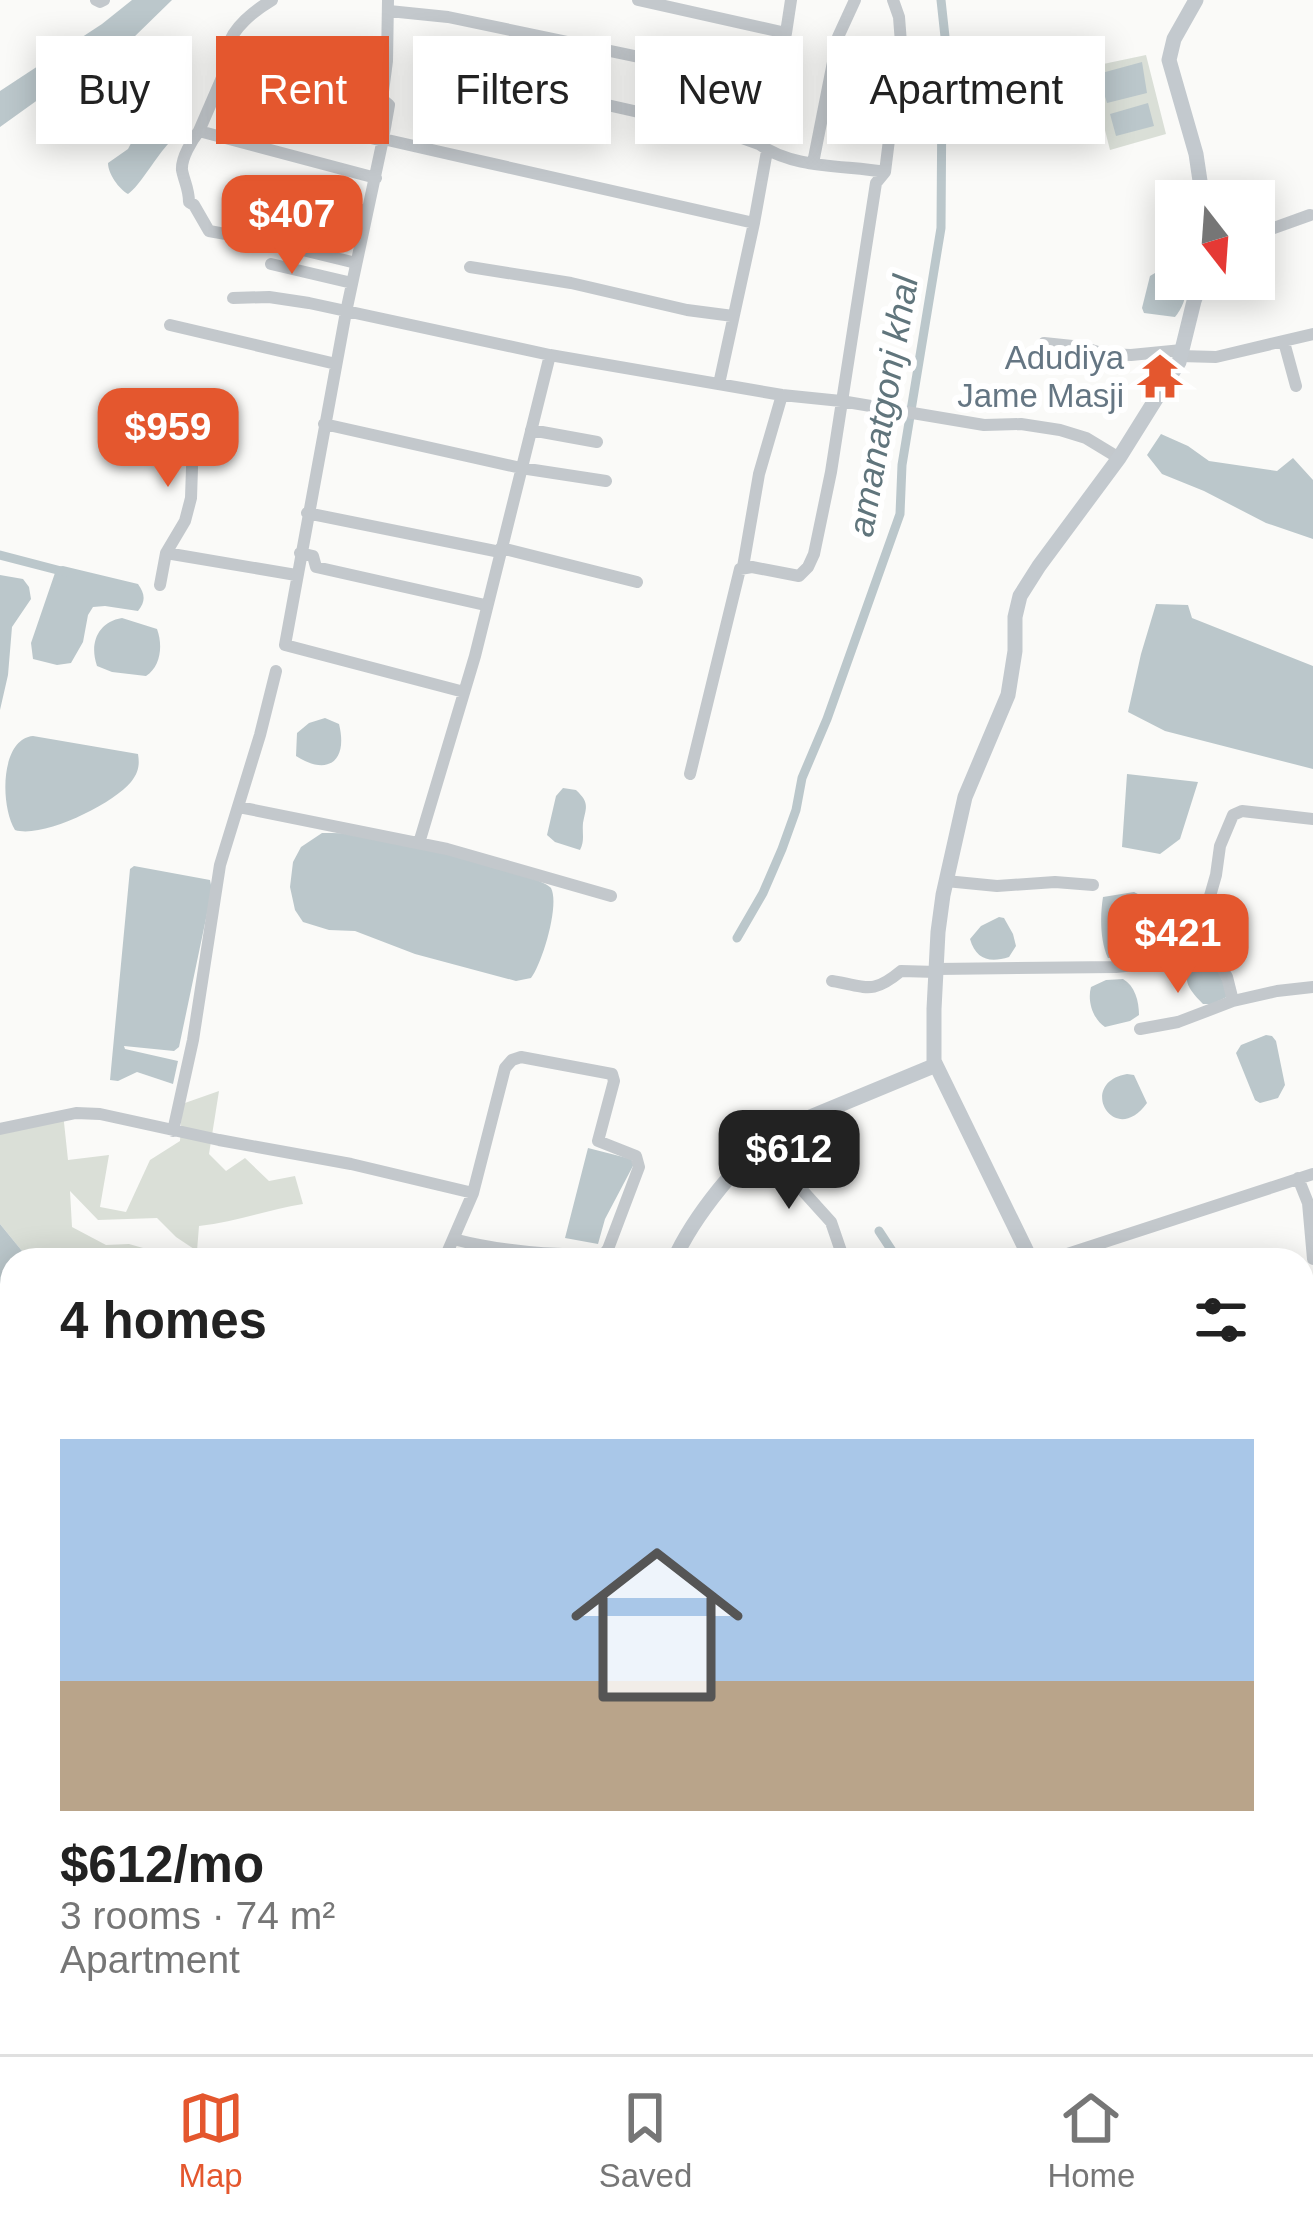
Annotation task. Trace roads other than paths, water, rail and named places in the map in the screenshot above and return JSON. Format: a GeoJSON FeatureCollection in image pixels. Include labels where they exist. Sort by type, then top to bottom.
{"type":"FeatureCollection","features":[{"type":"Feature","properties":{"kind":"main road"},"geometry":{"type":"LineString","coordinates":[[1196,0],[1174,39],[1169,60],[1200,180]]}},
{"type":"Feature","properties":{"kind":"main road"},"geometry":{"type":"LineString","coordinates":[[1025,1248],[936,1065],[938,932],[946,880],[965,797],[1008,694],[1020,596],[1119,458],[1181,353],[1196,300]]}},
{"type":"Feature","properties":{"kind":"main road"},"geometry":{"type":"LineString","coordinates":[[680,1248],[724,1184],[779,1130],[936,1065]]}},
{"type":"Feature","properties":{"kind":"street"},"geometry":{"type":"LineString","coordinates":[[232,36],[272,0]]}},
{"type":"Feature","properties":{"kind":"street"},"geometry":{"type":"LineString","coordinates":[[638,0],[786,33]]}},
{"type":"Feature","properties":{"kind":"street"},"geometry":{"type":"LineString","coordinates":[[785,36],[791,0]]}},
{"type":"Feature","properties":{"kind":"street"},"geometry":{"type":"LineString","coordinates":[[813,163],[838,37],[856,0]]}},
{"type":"Feature","properties":{"kind":"street"},"geometry":{"type":"LineString","coordinates":[[743,567],[799,576],[814,554],[876,183],[885,172],[901,43],[893,0]]}},
{"type":"Feature","properties":{"kind":"street"},"geometry":{"type":"LineString","coordinates":[[387,36],[388,6],[635,56]]}},
{"type":"Feature","properties":{"kind":"street"},"geometry":{"type":"LineString","coordinates":[[216,94],[182,164],[189,202],[209,231],[356,263]]}},
{"type":"Feature","properties":{"kind":"street"},"geometry":{"type":"LineString","coordinates":[[611,106],[723,131],[813,163],[885,172]]}},
{"type":"Feature","properties":{"kind":"street"},"geometry":{"type":"LineString","coordinates":[[199,131],[376,178]]}},
{"type":"Feature","properties":{"kind":"street"},"geometry":{"type":"LineString","coordinates":[[389,141],[754,223]]}},
{"type":"Feature","properties":{"kind":"street"},"geometry":{"type":"LineString","coordinates":[[382,144],[284,645],[464,692]]}},
{"type":"Feature","properties":{"kind":"street"},"geometry":{"type":"LineString","coordinates":[[719,384],[754,223],[763,144]]}},
{"type":"Feature","properties":{"kind":"street"},"geometry":{"type":"LineString","coordinates":[[334,204],[367,211]]}},
{"type":"Feature","properties":{"kind":"street"},"geometry":{"type":"LineString","coordinates":[[1275,228],[1310,215]]}},
{"type":"Feature","properties":{"kind":"street"},"geometry":{"type":"LineString","coordinates":[[271,264],[352,283]]}},
{"type":"Feature","properties":{"kind":"street"},"geometry":{"type":"LineString","coordinates":[[470,267],[733,316]]}},
{"type":"Feature","properties":{"kind":"street"},"geometry":{"type":"LineString","coordinates":[[233,298],[269,297],[550,355],[782,395],[983,425],[1060,430],[1086,438],[1119,458]]}},
{"type":"Feature","properties":{"kind":"street"},"geometry":{"type":"LineString","coordinates":[[170,325],[336,364]]}},
{"type":"Feature","properties":{"kind":"street"},"geometry":{"type":"LineString","coordinates":[[1044,344],[1082,347],[1105,355],[1216,357],[1313,334]]}},
{"type":"Feature","properties":{"kind":"street"},"geometry":{"type":"LineString","coordinates":[[1284,342],[1296,386]]}},
{"type":"Feature","properties":{"kind":"street"},"geometry":{"type":"LineString","coordinates":[[419,843],[464,692],[550,355]]}},
{"type":"Feature","properties":{"kind":"street"},"geometry":{"type":"LineString","coordinates":[[690,774],[782,395]]}},
{"type":"Feature","properties":{"kind":"street"},"geometry":{"type":"LineString","coordinates":[[325,424],[521,468],[606,481]]}},
{"type":"Feature","properties":{"kind":"street"},"geometry":{"type":"LineString","coordinates":[[160,585],[166,553],[185,521],[191,498],[194,438],[207,429]]}},
{"type":"Feature","properties":{"kind":"street"},"geometry":{"type":"LineString","coordinates":[[531,430],[597,442]]}},
{"type":"Feature","properties":{"kind":"street"},"geometry":{"type":"LineString","coordinates":[[308,513],[637,582]]}},
{"type":"Feature","properties":{"kind":"street"},"geometry":{"type":"LineString","coordinates":[[166,553],[296,575]]}},
{"type":"Feature","properties":{"kind":"street"},"geometry":{"type":"LineString","coordinates":[[300,553],[313,556],[316,567],[485,605]]}},
{"type":"Feature","properties":{"kind":"street"},"geometry":{"type":"LineString","coordinates":[[173,1131],[194,1040],[220,865],[276,671]]}},
{"type":"Feature","properties":{"kind":"street"},"geometry":{"type":"LineString","coordinates":[[239,807],[419,843],[611,896]]}},
{"type":"Feature","properties":{"kind":"street"},"geometry":{"type":"LineString","coordinates":[[1192,959],[1220,846],[1233,815],[1242,811],[1313,819]]}},
{"type":"Feature","properties":{"kind":"street"},"geometry":{"type":"LineString","coordinates":[[946,880],[997,886],[1093,885]]}},
{"type":"Feature","properties":{"kind":"street"},"geometry":{"type":"LineString","coordinates":[[832,981],[881,987],[901,971],[1116,967],[1192,959],[1220,965],[1233,1001]]}},
{"type":"Feature","properties":{"kind":"street"},"geometry":{"type":"LineString","coordinates":[[1141,1029],[1178,1022],[1233,1001],[1313,987]]}},
{"type":"Feature","properties":{"kind":"street"},"geometry":{"type":"LineString","coordinates":[[449,1248],[473,1193],[506,1068],[521,1057],[612,1074],[598,1141],[636,1156],[639,1167],[608,1248]]}},
{"type":"Feature","properties":{"kind":"street"},"geometry":{"type":"LineString","coordinates":[[0,1130],[76,1113],[100,1114],[473,1193]]}},
{"type":"Feature","properties":{"kind":"street"},"geometry":{"type":"LineString","coordinates":[[757,1150],[831,1222],[840,1248]]}},
{"type":"Feature","properties":{"kind":"street"},"geometry":{"type":"LineString","coordinates":[[1085,1248],[1313,1174]]}},
{"type":"Feature","properties":{"kind":"street"},"geometry":{"type":"LineString","coordinates":[[1298,1178],[1308,1203],[1312,1248]]}},
{"type":"Feature","properties":{"kind":"street"},"geometry":{"type":"LineString","coordinates":[[453,1239],[488,1248]]}},
{"type":"Feature","properties":{"kind":"waterway","name":"amanatgonj khal"},"geometry":{"type":"LineString","coordinates":[[737,938],[782,849],[802,778],[900,514],[902,465],[941,228],[946,46],[941,0]]}},
{"type":"Feature","properties":{"kind":"waterway"},"geometry":{"type":"LineString","coordinates":[[0,555],[65,572]]}},
{"type":"Feature","properties":{"kind":"waterway"},"geometry":{"type":"LineString","coordinates":[[879,1231],[890,1248]]}},
{"type":"Feature","properties":{"kind":"place","name":"Adudiya Jame Masji"},"geometry":{"type":"Point","coordinates":[1160,376]}}]}
